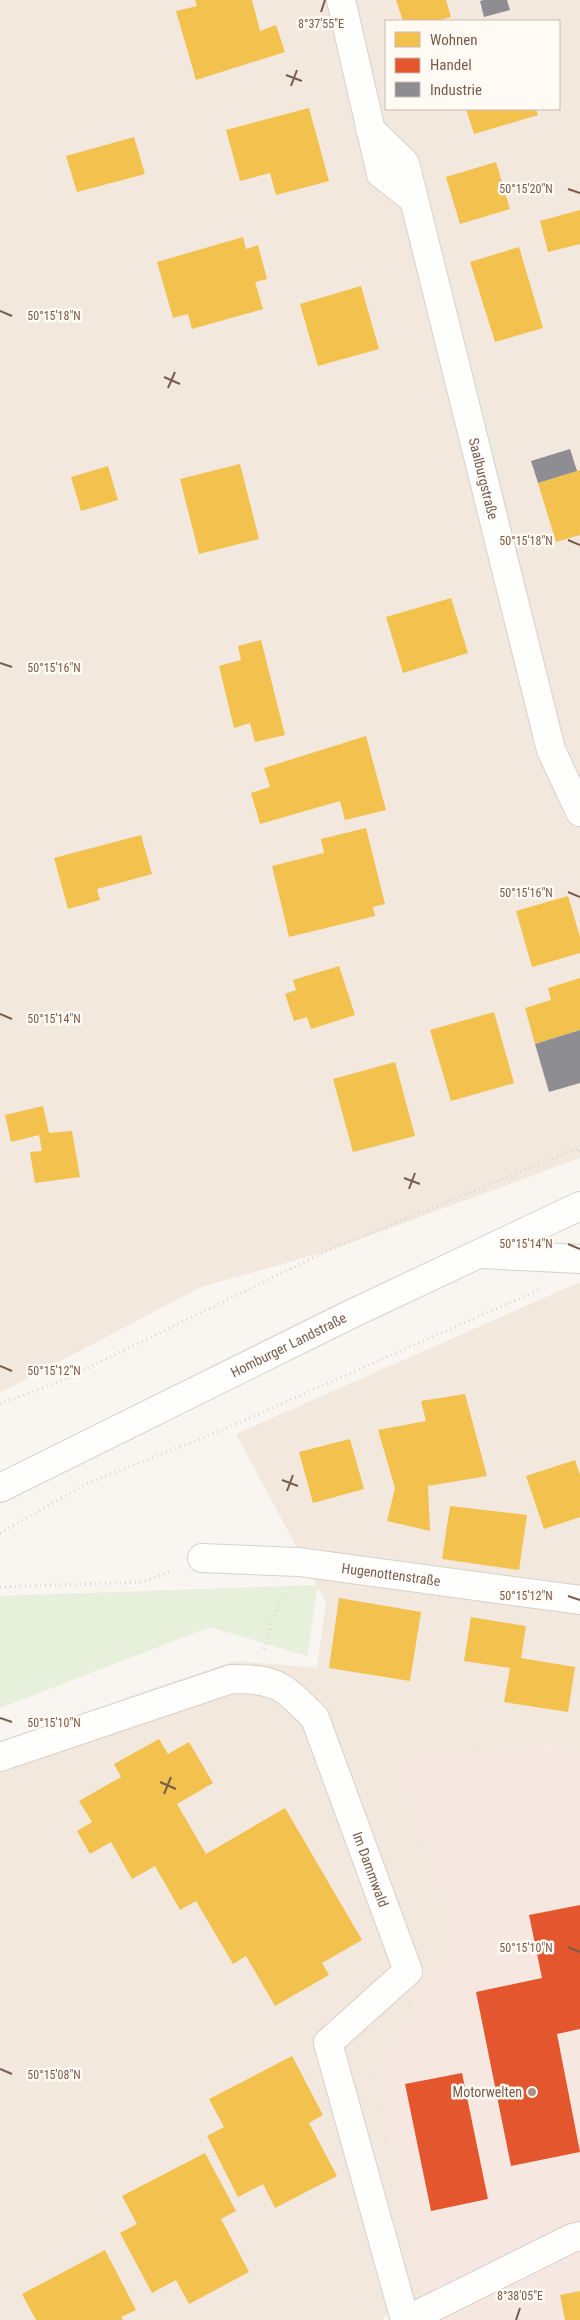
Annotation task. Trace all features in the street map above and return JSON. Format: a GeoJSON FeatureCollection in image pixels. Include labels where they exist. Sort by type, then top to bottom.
{"type":"FeatureCollection","features":[{"type":"Feature","properties":{"kind":"street","name":"Saalburgstraße"},"geometry":{"type":"LineString","coordinates":[[341,0],[370,129],[404,163],[550,750],[580,811]]}},
{"type":"Feature","properties":{"kind":"street","name":"Homburger Landstraße"},"geometry":{"type":"LineString","coordinates":[[0,1488],[346,1316],[580,1206]]}},
{"type":"Feature","properties":{"kind":"street"},"geometry":{"type":"LineString","coordinates":[[477,1254],[580,1259]]}},
{"type":"Feature","properties":{"kind":"street","name":"Hugenottenstraße"},"geometry":{"type":"LineString","coordinates":[[202,1558],[299,1562],[580,1600]]}},
{"type":"Feature","properties":{"kind":"street","name":"Im Dammwald"},"geometry":{"type":"LineString","coordinates":[[0,1757],[231,1678],[258,1679],[284,1688],[315,1718],[408,1971],[328,2043],[406,2320],[572,2238],[580,2236]]}},
{"type":"Feature","properties":{"kind":"path"},"geometry":{"type":"LineString","coordinates":[[0,1404],[63,1380],[325,1252],[578,1148],[580,1153]]}},
{"type":"Feature","properties":{"kind":"path"},"geometry":{"type":"LineString","coordinates":[[0,1533],[88,1483],[220,1431],[545,1289]]}},
{"type":"Feature","properties":{"kind":"path"},"geometry":{"type":"LineString","coordinates":[[0,1587],[143,1582],[202,1558]]}},
{"type":"Feature","properties":{"kind":"path"},"geometry":{"type":"LineString","coordinates":[[263,1655],[271,1621],[287,1589]]}},
{"type":"Feature","properties":{"kind":"shaded area"},"geometry":{"type":"Polygon","coordinates":[[[0,0],[580,0],[580,1158],[325,1252],[201,1287],[0,1393],[0,0]]]}},
{"type":"Feature","properties":{"kind":"shaded area"},"geometry":{"type":"Polygon","coordinates":[[[580,1282],[580,1751],[552,1744],[393,1759],[457,1939],[374,2069],[426,2298],[384,2316],[384,2320],[0,2320],[0,1741],[235,1661],[317,1668],[326,1602],[236,1434],[580,1282]]]}},
{"type":"Feature","properties":{"kind":"shaded area"},"geometry":{"type":"Polygon","coordinates":[[[552,1744],[580,1751],[580,2320],[429,2320],[374,2069],[457,1939],[393,1759],[552,1744]]]}},
{"type":"Feature","properties":{"kind":"green space"},"geometry":{"type":"Polygon","coordinates":[[[477,383],[497,459],[490,461],[471,386],[477,383]]]}},
{"type":"Feature","properties":{"kind":"green space"},"geometry":{"type":"Polygon","coordinates":[[[318,1585],[307,1656],[210,1627],[0,1708],[0,1596],[318,1585]]]}},
{"type":"Feature","properties":{"kind":"building: Wohnen"},"geometry":{"type":"Polygon","coordinates":[[[195,0],[252,0],[260,31],[276,25],[285,52],[196,80],[176,11],[197,6],[195,0]]]}},
{"type":"Feature","properties":{"kind":"building: Wohnen"},"geometry":{"type":"Polygon","coordinates":[[[396,0],[446,0],[451,17],[440,20],[403,20],[396,0]]]}},
{"type":"Feature","properties":{"kind":"building: Wohnen"},"geometry":{"type":"Polygon","coordinates":[[[309,108],[329,181],[276,195],[270,173],[240,181],[226,130],[309,108]]]}},
{"type":"Feature","properties":{"kind":"building: Wohnen"},"geometry":{"type":"Polygon","coordinates":[[[466,110],[536,110],[538,115],[474,134],[466,110]]]}},
{"type":"Feature","properties":{"kind":"building: Wohnen"},"geometry":{"type":"Polygon","coordinates":[[[134,137],[145,174],[77,192],[66,156],[134,137]]]}},
{"type":"Feature","properties":{"kind":"building: Wohnen"},"geometry":{"type":"Polygon","coordinates":[[[496,162],[510,209],[460,224],[446,177],[496,162]]]}},
{"type":"Feature","properties":{"kind":"building: Wohnen"},"geometry":{"type":"Polygon","coordinates":[[[580,210],[580,244],[548,252],[540,221],[580,210]]]}},
{"type":"Feature","properties":{"kind":"building: Wohnen"},"geometry":{"type":"Polygon","coordinates":[[[243,237],[246,249],[258,245],[267,279],[255,282],[263,309],[192,329],[188,314],[173,318],[157,262],[243,237]]]}},
{"type":"Feature","properties":{"kind":"building: Wohnen"},"geometry":{"type":"Polygon","coordinates":[[[519,247],[543,328],[495,342],[470,262],[519,247]]]}},
{"type":"Feature","properties":{"kind":"building: Wohnen"},"geometry":{"type":"Polygon","coordinates":[[[361,286],[379,349],[318,366],[300,304],[361,286]]]}},
{"type":"Feature","properties":{"kind":"building: Wohnen"},"geometry":{"type":"Polygon","coordinates":[[[240,464],[259,539],[199,554],[180,479],[240,464]]]}},
{"type":"Feature","properties":{"kind":"building: Wohnen"},"geometry":{"type":"Polygon","coordinates":[[[108,466],[118,500],[81,511],[71,477],[108,466]]]}},
{"type":"Feature","properties":{"kind":"building: Wohnen"},"geometry":{"type":"Polygon","coordinates":[[[580,470],[580,535],[556,542],[538,483],[580,470]]]}},
{"type":"Feature","properties":{"kind":"building: Wohnen"},"geometry":{"type":"Polygon","coordinates":[[[451,598],[468,653],[403,673],[386,617],[451,598]]]}},
{"type":"Feature","properties":{"kind":"building: Wohnen"},"geometry":{"type":"Polygon","coordinates":[[[261,640],[285,735],[255,742],[250,723],[234,728],[219,666],[241,660],[238,646],[261,640]]]}},
{"type":"Feature","properties":{"kind":"building: Wohnen"},"geometry":{"type":"Polygon","coordinates":[[[366,736],[386,810],[345,820],[340,801],[260,824],[251,793],[270,787],[264,768],[366,736]]]}},
{"type":"Feature","properties":{"kind":"building: Wohnen"},"geometry":{"type":"Polygon","coordinates":[[[366,828],[385,904],[373,907],[375,916],[289,937],[272,866],[324,853],[321,839],[366,828]]]}},
{"type":"Feature","properties":{"kind":"building: Wohnen"},"geometry":{"type":"Polygon","coordinates":[[[141,835],[152,874],[97,889],[100,900],[68,909],[54,858],[141,835]]]}},
{"type":"Feature","properties":{"kind":"building: Wohnen"},"geometry":{"type":"Polygon","coordinates":[[[568,896],[580,937],[580,953],[532,967],[516,911],[568,896]]]}},
{"type":"Feature","properties":{"kind":"building: Wohnen"},"geometry":{"type":"Polygon","coordinates":[[[339,966],[355,1015],[311,1029],[307,1017],[294,1021],[285,994],[296,990],[293,980],[339,966]]]}},
{"type":"Feature","properties":{"kind":"building: Wohnen"},"geometry":{"type":"Polygon","coordinates":[[[580,978],[580,1030],[535,1044],[525,1008],[551,1000],[548,988],[580,978]]]}},
{"type":"Feature","properties":{"kind":"building: Wohnen"},"geometry":{"type":"Polygon","coordinates":[[[494,1012],[514,1083],[451,1101],[430,1030],[494,1012]]]}},
{"type":"Feature","properties":{"kind":"building: Wohnen"},"geometry":{"type":"Polygon","coordinates":[[[395,1062],[415,1136],[353,1152],[333,1079],[395,1062]]]}},
{"type":"Feature","properties":{"kind":"building: Wohnen"},"geometry":{"type":"Polygon","coordinates":[[[43,1106],[49,1133],[72,1131],[80,1177],[35,1183],[30,1152],[42,1151],[39,1135],[11,1142],[5,1115],[43,1106]]]}},
{"type":"Feature","properties":{"kind":"building: Wohnen"},"geometry":{"type":"Polygon","coordinates":[[[465,1394],[487,1476],[428,1486],[430,1531],[387,1521],[395,1488],[378,1430],[426,1421],[421,1401],[465,1394]]]}},
{"type":"Feature","properties":{"kind":"building: Wohnen"},"geometry":{"type":"Polygon","coordinates":[[[350,1439],[364,1489],[313,1503],[299,1452],[350,1439]]]}},
{"type":"Feature","properties":{"kind":"building: Wohnen"},"geometry":{"type":"Polygon","coordinates":[[[575,1460],[580,1475],[580,1517],[544,1529],[526,1476],[575,1460]]]}},
{"type":"Feature","properties":{"kind":"building: Wohnen"},"geometry":{"type":"Polygon","coordinates":[[[450,1506],[527,1515],[519,1570],[442,1559],[450,1506]]]}},
{"type":"Feature","properties":{"kind":"building: Wohnen"},"geometry":{"type":"Polygon","coordinates":[[[339,1598],[421,1612],[410,1681],[329,1668],[339,1598]]]}},
{"type":"Feature","properties":{"kind":"building: Wohnen"},"geometry":{"type":"Polygon","coordinates":[[[471,1617],[526,1626],[521,1658],[575,1667],[568,1712],[504,1702],[510,1668],[464,1661],[471,1617]]]}},
{"type":"Feature","properties":{"kind":"building: Wohnen"},"geometry":{"type":"Polygon","coordinates":[[[159,1739],[168,1754],[189,1742],[213,1783],[177,1804],[206,1854],[285,1808],[362,1940],[322,1963],[329,1975],[275,2006],[246,1956],[233,1964],[196,1901],[180,1910],[155,1866],[132,1879],[111,1842],[90,1854],[77,1831],[92,1822],[79,1801],[121,1777],[114,1764],[159,1739]]]}},
{"type":"Feature","properties":{"kind":"building: Wohnen"},"geometry":{"type":"Polygon","coordinates":[[[292,2056],[323,2115],[309,2123],[337,2176],[275,2208],[263,2184],[238,2197],[207,2136],[224,2127],[209,2099],[292,2056]]]}},
{"type":"Feature","properties":{"kind":"building: Wohnen"},"geometry":{"type":"Polygon","coordinates":[[[205,2153],[236,2211],[221,2219],[249,2272],[189,2304],[176,2280],[152,2293],[120,2233],[137,2224],[122,2196],[205,2153]]]}},
{"type":"Feature","properties":{"kind":"building: Wohnen"},"geometry":{"type":"Polygon","coordinates":[[[105,2250],[136,2310],[121,2317],[123,2320],[36,2320],[22,2294],[105,2250]]]}},
{"type":"Feature","properties":{"kind":"building: Wohnen"},"geometry":{"type":"Polygon","coordinates":[[[580,2291],[580,2320],[565,2320],[560,2295],[580,2291]]]}},
{"type":"Feature","properties":{"kind":"building: Handel","name":"Motorwelten"},"geometry":{"type":"Polygon","coordinates":[[[580,1905],[580,2029],[557,2034],[580,2152],[511,2166],[476,1992],[542,1978],[529,1915],[580,1905]]]}},
{"type":"Feature","properties":{"kind":"building: Handel"},"geometry":{"type":"Polygon","coordinates":[[[462,2073],[488,2199],[431,2211],[405,2084],[462,2073]]]}},
{"type":"Feature","properties":{"kind":"building: Industrie"},"geometry":{"type":"Polygon","coordinates":[[[507,0],[510,10],[484,17],[480,1],[507,0]]]}},
{"type":"Feature","properties":{"kind":"building: Industrie"},"geometry":{"type":"Polygon","coordinates":[[[570,449],[577,471],[538,483],[531,461],[570,449]]]}},
{"type":"Feature","properties":{"kind":"building: Industrie"},"geometry":{"type":"Polygon","coordinates":[[[580,1030],[580,1083],[549,1092],[535,1044],[580,1030]]]}},
{"type":"Feature","properties":{"kind":"place","name":"Motorwelten"},"geometry":{"type":"Point","coordinates":[532,2092]}}]}
